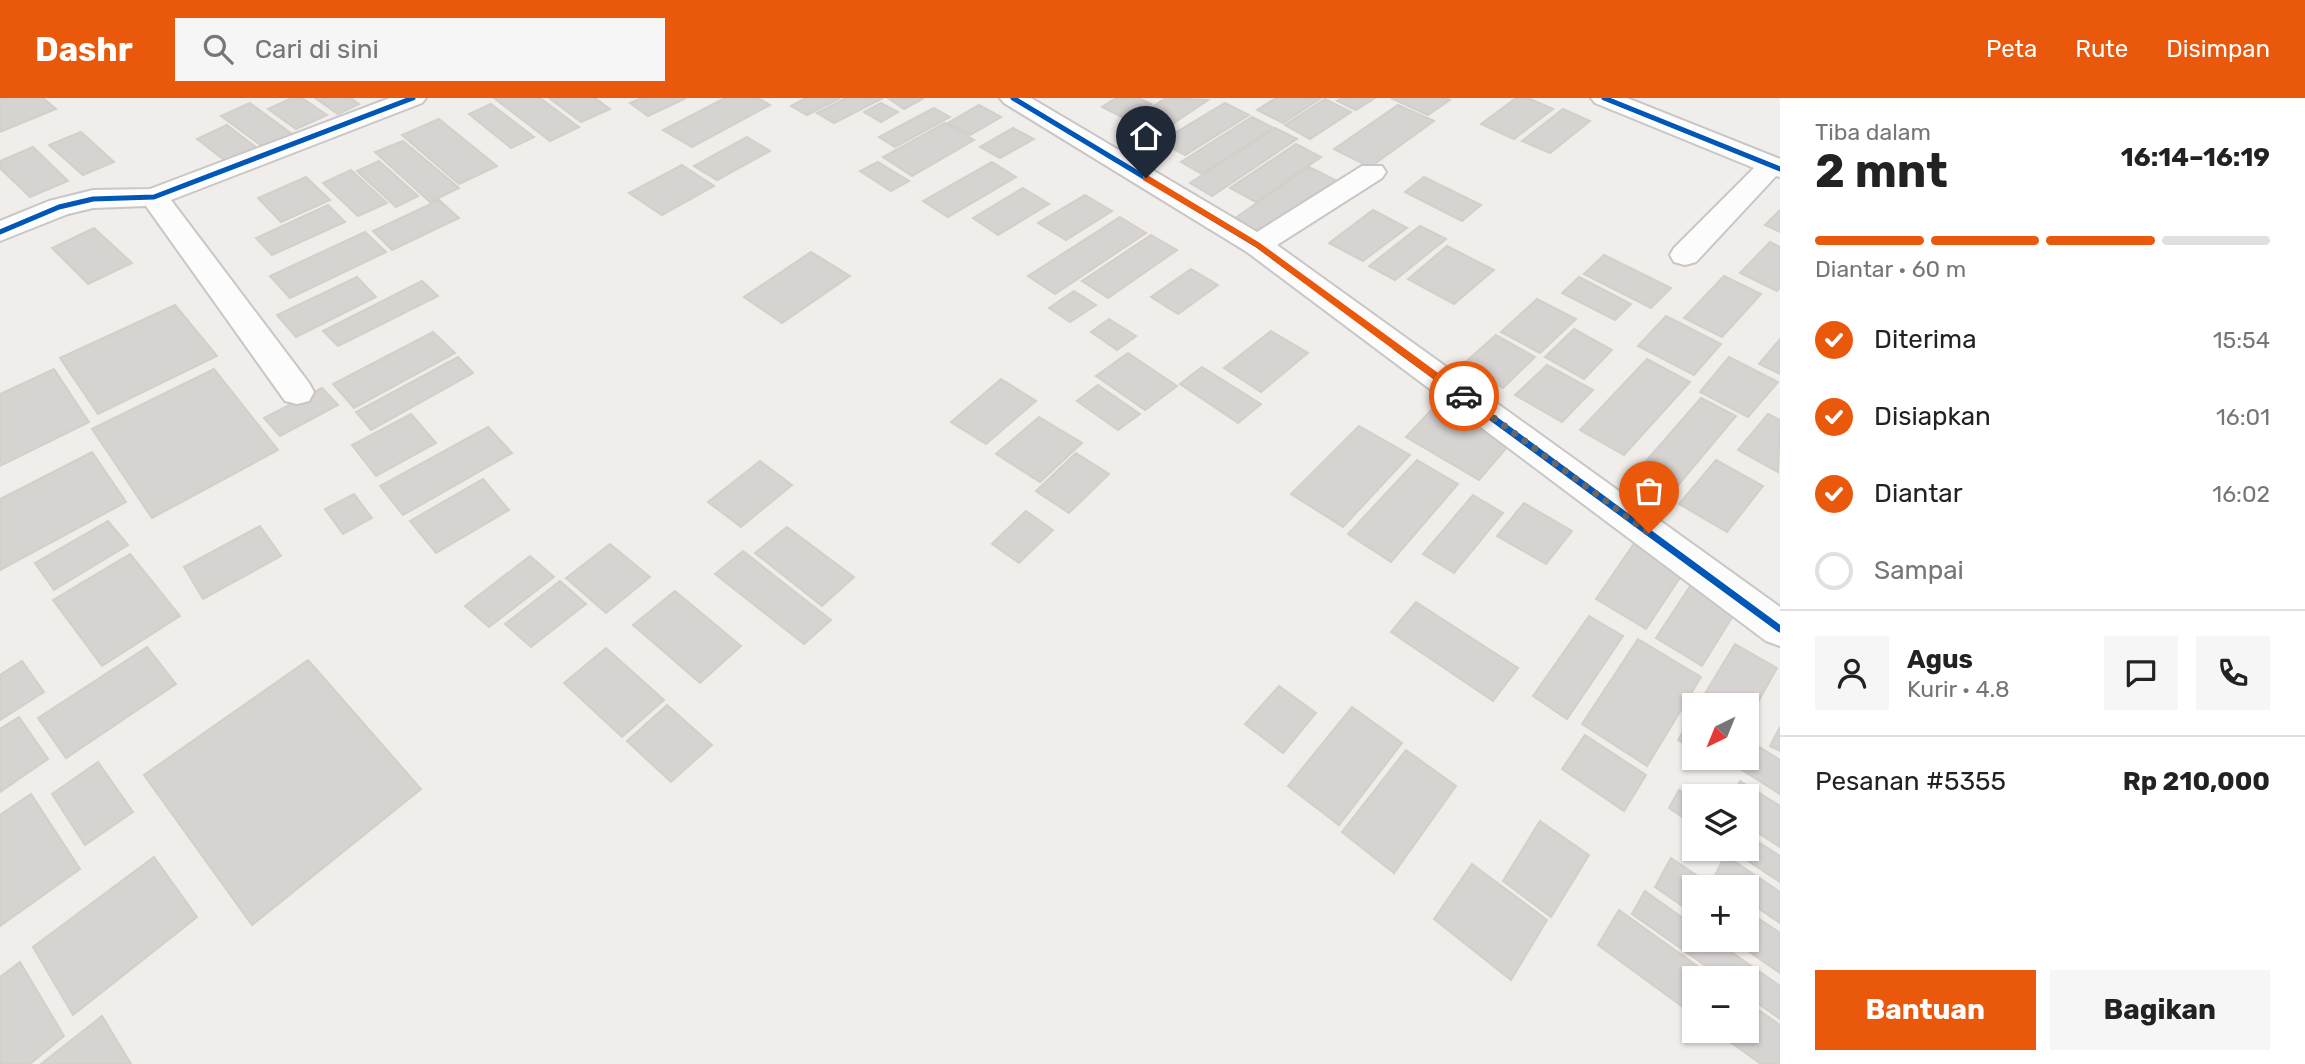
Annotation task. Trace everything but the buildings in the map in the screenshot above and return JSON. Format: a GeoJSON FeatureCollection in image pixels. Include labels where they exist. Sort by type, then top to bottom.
{"type":"FeatureCollection","features":[{"type":"Feature","properties":{"kind":"street"},"geometry":{"type":"LineString","coordinates":[[0,232],[75,203],[93,199],[154,197],[413,98]]}},
{"type":"Feature","properties":{"kind":"street"},"geometry":{"type":"LineString","coordinates":[[1013,98],[1257,244],[1780,629]]}},
{"type":"Feature","properties":{"kind":"street"},"geometry":{"type":"LineString","coordinates":[[1604,98],[1775,167],[1685,256]]}},
{"type":"Feature","properties":{"kind":"street"},"geometry":{"type":"LineString","coordinates":[[1257,244],[1372,172]]}},
{"type":"Feature","properties":{"kind":"street"},"geometry":{"type":"LineString","coordinates":[[154,197],[297,392]]}},
{"type":"Feature","properties":{"kind":"cycle path"},"geometry":{"type":"LineString","coordinates":[[0,232],[59,207],[93,199],[154,197],[413,98]]}},
{"type":"Feature","properties":{"kind":"cycle path"},"geometry":{"type":"LineString","coordinates":[[1013,98],[1257,245],[1780,629]]}},
{"type":"Feature","properties":{"kind":"cycle path"},"geometry":{"type":"LineString","coordinates":[[1604,98],[1780,169]]}},
{"type":"Feature","properties":{"kind":"way so far"},"geometry":{"type":"LineString","coordinates":[[1464,396],[1649,533]]}},
{"type":"Feature","properties":{"kind":"route"},"geometry":{"type":"LineString","coordinates":[[1146,178],[1257,244],[1464,396]]}}]}
